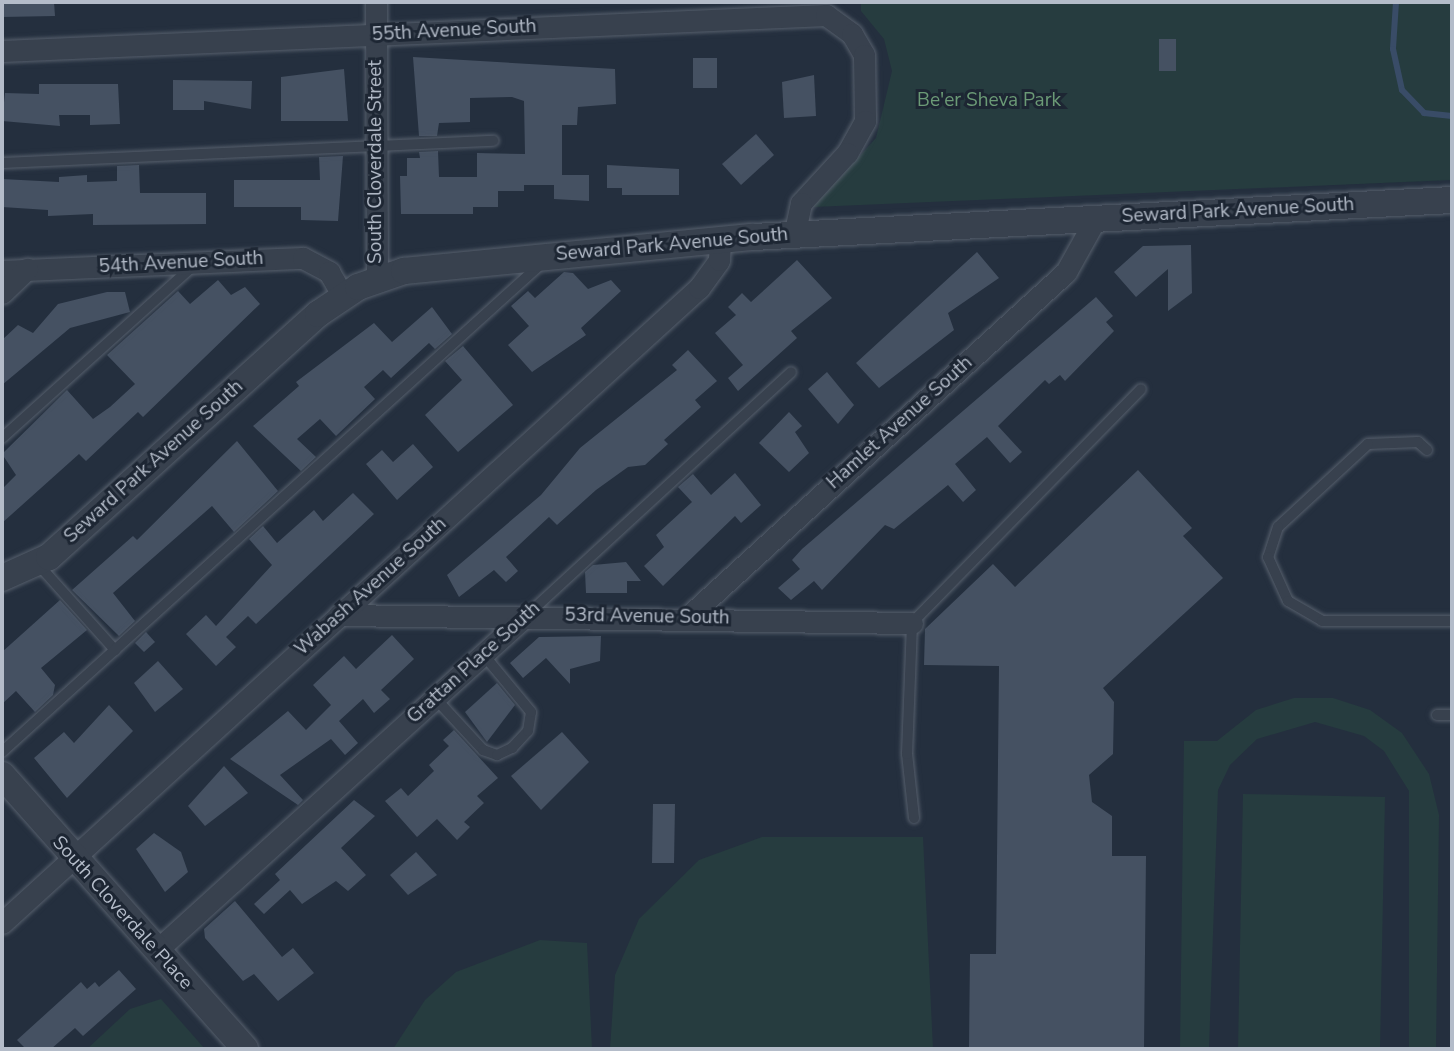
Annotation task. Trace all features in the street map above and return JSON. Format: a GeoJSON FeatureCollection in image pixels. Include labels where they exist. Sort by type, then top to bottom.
{"type":"FeatureCollection","features":[{"type":"Feature","properties":{"kind":"street","name":"South Cloverdale Street"},"geometry":{"type":"LineString","coordinates":[[376,2],[377,280]]}},
{"type":"Feature","properties":{"kind":"street","name":"55th Avenue South"},"geometry":{"type":"LineString","coordinates":[[2,51],[826,15],[852,34],[868,78],[857,139],[801,203],[794,235]]}},
{"type":"Feature","properties":{"kind":"street","name":"Seward Park Avenue South"},"geometry":{"type":"LineString","coordinates":[[2,578],[37,563],[343,296],[377,280],[552,254],[720,240],[1096,218],[1238,219],[1452,200]]}},
{"type":"Feature","properties":{"kind":"street","name":"Hamlet Avenue South"},"geometry":{"type":"LineString","coordinates":[[689,615],[1066,272],[1096,218]]}},
{"type":"Feature","properties":{"kind":"street","name":"Wabash Avenue South"},"geometry":{"type":"LineString","coordinates":[[2,923],[699,288],[719,260],[720,240]]}},
{"type":"Feature","properties":{"kind":"street","name":"54th Avenue South"},"geometry":{"type":"LineString","coordinates":[[2,271],[303,258],[329,272],[343,296]]}},
{"type":"Feature","properties":{"kind":"street"},"geometry":{"type":"LineString","coordinates":[[2,293],[27,270]]}},
{"type":"Feature","properties":{"kind":"street","name":"53rd Avenue South"},"geometry":{"type":"LineString","coordinates":[[339,615],[689,615],[912,623]]}},
{"type":"Feature","properties":{"kind":"street","name":"Grattan Place South"},"geometry":{"type":"LineString","coordinates":[[156,951],[526,616]]}},
{"type":"Feature","properties":{"kind":"street","name":"South Cloverdale Place"},"geometry":{"type":"LineString","coordinates":[[2,775],[245,1049]]}},
{"type":"Feature","properties":{"kind":"lane"},"geometry":{"type":"LineString","coordinates":[[2,163],[494,141]]}},
{"type":"Feature","properties":{"kind":"lane"},"geometry":{"type":"LineString","coordinates":[[2,752],[552,254]]}},
{"type":"Feature","properties":{"kind":"lane"},"geometry":{"type":"LineString","coordinates":[[2,438],[196,263]]}},
{"type":"Feature","properties":{"kind":"lane","name":"Grattan Place South"},"geometry":{"type":"LineString","coordinates":[[526,616],[791,372]]}},
{"type":"Feature","properties":{"kind":"lane"},"geometry":{"type":"LineString","coordinates":[[915,818],[907,754],[912,623],[1142,389]]}},
{"type":"Feature","properties":{"kind":"lane"},"geometry":{"type":"LineString","coordinates":[[1427,450],[1418,442],[1368,444],[1278,527],[1268,557],[1288,601],[1322,621],[1452,621]]}},
{"type":"Feature","properties":{"kind":"lane"},"geometry":{"type":"LineString","coordinates":[[37,563],[115,650]]}},
{"type":"Feature","properties":{"kind":"lane"},"geometry":{"type":"LineString","coordinates":[[435,698],[482,750],[498,755],[512,748],[528,732],[531,712],[483,654]]}},
{"type":"Feature","properties":{"kind":"lane"},"geometry":{"type":"LineString","coordinates":[[1437,715],[1452,715]]}},
{"type":"Feature","properties":{"kind":"green space","name":"Be'er Sheva Park"},"geometry":{"type":"Polygon","coordinates":[[[861,2],[1452,2],[1452,180],[813,207],[876,138],[892,71],[884,39],[861,11],[861,2]]]}},
{"type":"Feature","properties":{"kind":"green space"},"geometry":{"type":"Polygon","coordinates":[[[1294,698],[1333,698],[1370,710],[1402,733],[1429,774],[1439,815],[1436,1049],[1409,1049],[1409,791],[1384,751],[1364,736],[1315,722],[1257,739],[1230,765],[1218,790],[1209,1049],[1180,1049],[1184,741],[1217,741],[1256,710],[1294,698]]]}},
{"type":"Feature","properties":{"kind":"green space"},"geometry":{"type":"Polygon","coordinates":[[[1243,794],[1385,797],[1380,1049],[1238,1049],[1243,794]]]}},
{"type":"Feature","properties":{"kind":"green space"},"geometry":{"type":"Polygon","coordinates":[[[762,837],[923,837],[933,1049],[610,1049],[615,975],[639,919],[699,860],[762,837]]]}},
{"type":"Feature","properties":{"kind":"green space"},"geometry":{"type":"Polygon","coordinates":[[[540,940],[587,943],[592,1049],[393,1049],[425,1000],[456,972],[540,940]]]}},
{"type":"Feature","properties":{"kind":"green space"},"geometry":{"type":"Polygon","coordinates":[[[161,999],[205,1049],[87,1049],[130,1009],[161,999]]]}},
{"type":"Feature","properties":{"kind":"building"},"geometry":{"type":"Polygon","coordinates":[[[2,2],[54,2],[55,16],[2,17],[2,2]]]}},
{"type":"Feature","properties":{"kind":"building"},"geometry":{"type":"Polygon","coordinates":[[[1159,39],[1176,39],[1176,71],[1159,71],[1159,39]]]}},
{"type":"Feature","properties":{"kind":"building"},"geometry":{"type":"Polygon","coordinates":[[[413,57],[615,69],[616,104],[578,107],[577,125],[562,125],[562,175],[589,175],[589,201],[554,199],[554,185],[524,185],[524,191],[498,191],[498,207],[473,207],[473,214],[401,214],[400,176],[407,176],[407,158],[420,158],[419,152],[438,151],[439,177],[477,177],[477,153],[525,154],[524,101],[512,97],[470,98],[470,122],[439,123],[437,136],[419,136],[413,57]]]}},
{"type":"Feature","properties":{"kind":"building"},"geometry":{"type":"Polygon","coordinates":[[[693,58],[717,58],[717,88],[693,88],[693,58]]]}},
{"type":"Feature","properties":{"kind":"building"},"geometry":{"type":"Polygon","coordinates":[[[344,69],[348,121],[281,121],[281,77],[344,69]]]}},
{"type":"Feature","properties":{"kind":"building"},"geometry":{"type":"Polygon","coordinates":[[[814,75],[816,116],[784,118],[782,82],[814,75]]]}},
{"type":"Feature","properties":{"kind":"building"},"geometry":{"type":"Polygon","coordinates":[[[173,80],[252,81],[251,109],[204,101],[204,110],[173,110],[173,80]]]}},
{"type":"Feature","properties":{"kind":"building"},"geometry":{"type":"Polygon","coordinates":[[[39,84],[118,84],[120,124],[90,125],[90,115],[59,115],[60,126],[2,121],[5,93],[39,94],[39,84]]]}},
{"type":"Feature","properties":{"kind":"building"},"geometry":{"type":"Polygon","coordinates":[[[756,134],[774,155],[741,185],[722,164],[756,134]]]}},
{"type":"Feature","properties":{"kind":"building"},"geometry":{"type":"Polygon","coordinates":[[[343,156],[338,221],[301,220],[301,207],[234,207],[234,180],[320,180],[319,157],[343,156]]]}},
{"type":"Feature","properties":{"kind":"building"},"geometry":{"type":"Polygon","coordinates":[[[139,165],[140,193],[206,193],[206,224],[93,225],[93,214],[48,216],[48,210],[2,207],[2,179],[59,182],[59,177],[87,175],[87,182],[117,181],[117,166],[139,165]]]}},
{"type":"Feature","properties":{"kind":"building"},"geometry":{"type":"Polygon","coordinates":[[[607,165],[679,169],[679,195],[622,195],[622,188],[607,188],[607,165]]]}},
{"type":"Feature","properties":{"kind":"building"},"geometry":{"type":"Polygon","coordinates":[[[1191,245],[1192,293],[1168,311],[1168,269],[1136,297],[1114,272],[1143,246],[1191,245]]]}},
{"type":"Feature","properties":{"kind":"building"},"geometry":{"type":"Polygon","coordinates":[[[977,252],[999,278],[948,313],[954,330],[879,388],[856,363],[977,252]]]}},
{"type":"Feature","properties":{"kind":"building"},"geometry":{"type":"Polygon","coordinates":[[[797,260],[832,298],[791,331],[797,338],[738,391],[728,378],[743,365],[715,333],[736,315],[728,307],[742,293],[751,302],[797,260]]]}},
{"type":"Feature","properties":{"kind":"building"},"geometry":{"type":"Polygon","coordinates":[[[564,272],[573,273],[588,289],[611,280],[621,291],[581,328],[586,335],[532,372],[508,345],[529,326],[511,306],[528,291],[535,298],[564,272]]]}},
{"type":"Feature","properties":{"kind":"building"},"geometry":{"type":"Polygon","coordinates":[[[218,280],[231,295],[245,287],[260,304],[143,417],[138,412],[86,461],[79,454],[2,523],[2,489],[16,475],[2,454],[67,390],[93,419],[110,407],[135,384],[107,355],[178,291],[190,304],[218,280]]]}},
{"type":"Feature","properties":{"kind":"building"},"geometry":{"type":"Polygon","coordinates":[[[107,292],[125,292],[130,312],[70,328],[2,385],[2,340],[18,325],[33,333],[58,304],[107,292]]]}},
{"type":"Feature","properties":{"kind":"building"},"geometry":{"type":"Polygon","coordinates":[[[1096,297],[1113,316],[1106,322],[1114,331],[1065,381],[1060,375],[1049,384],[1045,380],[998,426],[1022,452],[1010,463],[987,437],[955,464],[976,490],[963,502],[948,485],[894,529],[885,525],[822,590],[814,581],[791,600],[778,588],[800,569],[792,560],[802,549],[1096,297]]]}},
{"type":"Feature","properties":{"kind":"building"},"geometry":{"type":"Polygon","coordinates":[[[432,307],[452,334],[435,349],[429,343],[391,378],[383,370],[364,387],[375,399],[336,436],[320,419],[297,439],[316,457],[301,471],[253,426],[299,386],[296,382],[374,323],[392,342],[432,307]]]}},
{"type":"Feature","properties":{"kind":"building"},"geometry":{"type":"Polygon","coordinates":[[[463,346],[513,405],[458,452],[425,415],[462,380],[445,361],[463,346]]]}},
{"type":"Feature","properties":{"kind":"building"},"geometry":{"type":"Polygon","coordinates":[[[688,350],[717,381],[695,400],[701,407],[664,440],[668,444],[645,465],[628,467],[596,490],[557,525],[549,517],[506,557],[518,571],[506,582],[494,570],[459,597],[447,575],[541,495],[580,448],[677,370],[672,365],[688,350]]]}},
{"type":"Feature","properties":{"kind":"building"},"geometry":{"type":"Polygon","coordinates":[[[827,372],[854,405],[838,424],[808,389],[827,372]]]}},
{"type":"Feature","properties":{"kind":"building"},"geometry":{"type":"Polygon","coordinates":[[[789,412],[802,426],[795,432],[809,453],[789,472],[759,443],[789,412]]]}},
{"type":"Feature","properties":{"kind":"building"},"geometry":{"type":"Polygon","coordinates":[[[237,441],[278,491],[234,532],[212,506],[113,593],[135,621],[119,636],[72,590],[133,536],[137,540],[237,441]]]}},
{"type":"Feature","properties":{"kind":"building"},"geometry":{"type":"Polygon","coordinates":[[[413,444],[433,467],[397,500],[366,464],[382,450],[393,462],[413,444]]]}},
{"type":"Feature","properties":{"kind":"building"},"geometry":{"type":"Polygon","coordinates":[[[1138,470],[1192,528],[1183,536],[1223,578],[1103,688],[1114,702],[1113,754],[1089,775],[1092,802],[1112,816],[1112,856],[1146,856],[1144,1049],[969,1049],[970,954],[996,954],[999,666],[924,665],[925,629],[993,564],[1015,587],[1138,470]]]}},
{"type":"Feature","properties":{"kind":"building"},"geometry":{"type":"Polygon","coordinates":[[[735,473],[761,505],[741,523],[735,516],[663,586],[644,566],[664,547],[656,535],[692,502],[678,487],[693,474],[711,495],[735,473]]]}},
{"type":"Feature","properties":{"kind":"building"},"geometry":{"type":"Polygon","coordinates":[[[353,493],[374,514],[256,624],[248,616],[226,637],[236,647],[216,666],[186,634],[206,615],[216,626],[272,565],[249,539],[263,526],[277,543],[314,510],[323,521],[353,493]]]}},
{"type":"Feature","properties":{"kind":"building"},"geometry":{"type":"Polygon","coordinates":[[[626,562],[641,581],[627,581],[627,593],[586,593],[585,572],[593,565],[626,562]]]}},
{"type":"Feature","properties":{"kind":"building"},"geometry":{"type":"Polygon","coordinates":[[[60,600],[87,630],[41,668],[55,685],[53,695],[35,712],[16,691],[2,704],[2,652],[60,600]]]}},
{"type":"Feature","properties":{"kind":"building"},"geometry":{"type":"Polygon","coordinates":[[[146,632],[155,642],[144,652],[135,643],[146,632]]]}},
{"type":"Feature","properties":{"kind":"building"},"geometry":{"type":"Polygon","coordinates":[[[392,635],[414,659],[381,690],[390,699],[374,713],[363,699],[339,721],[358,743],[345,755],[331,739],[280,775],[303,800],[298,805],[230,759],[288,711],[306,730],[331,705],[313,685],[344,656],[356,669],[392,635]]]}},
{"type":"Feature","properties":{"kind":"building"},"geometry":{"type":"Polygon","coordinates":[[[601,636],[600,661],[570,669],[570,684],[546,658],[523,678],[510,663],[539,637],[601,636]]]}},
{"type":"Feature","properties":{"kind":"building"},"geometry":{"type":"Polygon","coordinates":[[[158,661],[183,689],[155,712],[134,683],[158,661]]]}},
{"type":"Feature","properties":{"kind":"building"},"geometry":{"type":"Polygon","coordinates":[[[497,683],[515,705],[487,742],[465,712],[497,683]]]}},
{"type":"Feature","properties":{"kind":"building"},"geometry":{"type":"Polygon","coordinates":[[[109,705],[133,731],[67,798],[34,758],[64,732],[74,743],[109,705]]]}},
{"type":"Feature","properties":{"kind":"building"},"geometry":{"type":"Polygon","coordinates":[[[454,730],[498,778],[477,796],[484,803],[464,822],[470,827],[457,840],[437,819],[417,837],[385,801],[401,788],[408,796],[434,771],[429,765],[449,746],[443,740],[454,730]]]}},
{"type":"Feature","properties":{"kind":"building"},"geometry":{"type":"Polygon","coordinates":[[[562,732],[589,762],[541,810],[511,776],[562,732]]]}},
{"type":"Feature","properties":{"kind":"building"},"geometry":{"type":"Polygon","coordinates":[[[224,766],[248,793],[205,826],[188,806],[224,766]]]}},
{"type":"Feature","properties":{"kind":"building"},"geometry":{"type":"Polygon","coordinates":[[[354,800],[375,816],[341,848],[366,875],[348,891],[336,881],[302,904],[290,890],[264,914],[254,904],[280,880],[275,874],[354,800]]]}},
{"type":"Feature","properties":{"kind":"building"},"geometry":{"type":"Polygon","coordinates":[[[653,804],[675,804],[674,863],[652,863],[653,804]]]}},
{"type":"Feature","properties":{"kind":"building"},"geometry":{"type":"Polygon","coordinates":[[[154,833],[181,852],[188,872],[165,892],[136,849],[154,833]]]}},
{"type":"Feature","properties":{"kind":"building"},"geometry":{"type":"Polygon","coordinates":[[[416,852],[437,875],[408,895],[390,875],[416,852]]]}},
{"type":"Feature","properties":{"kind":"building"},"geometry":{"type":"Polygon","coordinates":[[[235,901],[282,957],[293,948],[314,973],[278,1001],[254,974],[243,981],[205,938],[204,929],[235,901]]]}},
{"type":"Feature","properties":{"kind":"building"},"geometry":{"type":"Polygon","coordinates":[[[119,970],[136,989],[83,1036],[75,1028],[51,1049],[26,1049],[17,1040],[81,982],[87,989],[95,982],[99,987],[119,970]]]}},
{"type":"Feature","properties":{"kind":"waterway"},"geometry":{"type":"LineString","coordinates":[[1396,2],[1393,49],[1402,90],[1424,113],[1452,116]]}}]}
